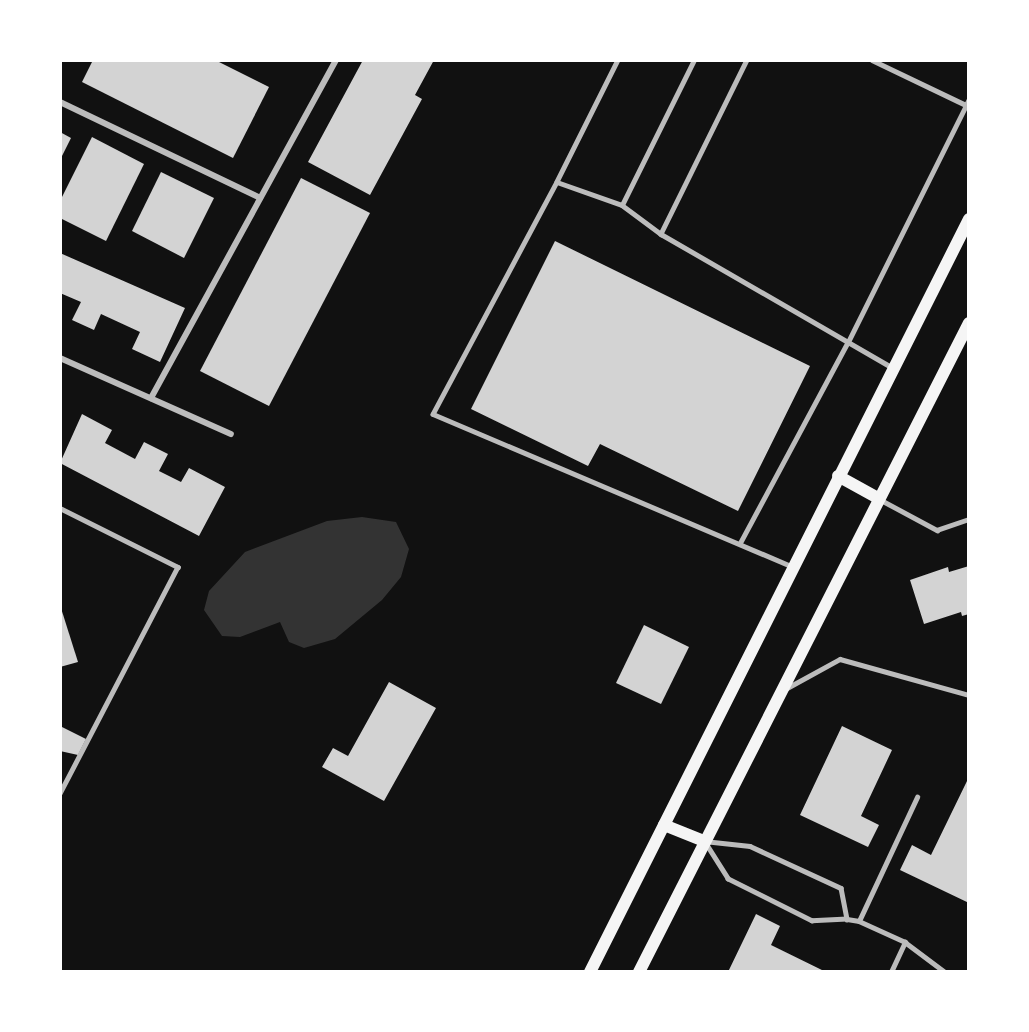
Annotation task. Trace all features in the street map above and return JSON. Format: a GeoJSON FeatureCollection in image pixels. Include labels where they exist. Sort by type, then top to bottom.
{"type":"FeatureCollection","features":[{"type":"Feature","properties":{"kind":"main road"},"geometry":{"type":"LineString","coordinates":[[590,972],[969,219]]}},
{"type":"Feature","properties":{"kind":"main road"},"geometry":{"type":"LineString","coordinates":[[639,972],[969,323]]}},
{"type":"Feature","properties":{"kind":"main road"},"geometry":{"type":"LineString","coordinates":[[838,476],[878,498]]}},
{"type":"Feature","properties":{"kind":"main road"},"geometry":{"type":"LineString","coordinates":[[664,825],[704,841]]}},
{"type":"Feature","properties":{"kind":"street"},"geometry":{"type":"LineString","coordinates":[[151,398],[336,60]]}},
{"type":"Feature","properties":{"kind":"street"},"geometry":{"type":"LineString","coordinates":[[60,102],[260,198]]}},
{"type":"Feature","properties":{"kind":"street"},"geometry":{"type":"LineString","coordinates":[[60,358],[231,434]]}},
{"type":"Feature","properties":{"kind":"lane"},"geometry":{"type":"LineString","coordinates":[[618,60],[557,182],[433,414],[793,567]]}},
{"type":"Feature","properties":{"kind":"lane"},"geometry":{"type":"LineString","coordinates":[[622,205],[694,60]]}},
{"type":"Feature","properties":{"kind":"lane"},"geometry":{"type":"LineString","coordinates":[[661,234],[747,60]]}},
{"type":"Feature","properties":{"kind":"lane"},"geometry":{"type":"LineString","coordinates":[[872,60],[966,105]]}},
{"type":"Feature","properties":{"kind":"lane"},"geometry":{"type":"LineString","coordinates":[[740,543],[848,342],[969,99]]}},
{"type":"Feature","properties":{"kind":"lane"},"geometry":{"type":"LineString","coordinates":[[557,182],[622,205],[661,234],[893,368]]}},
{"type":"Feature","properties":{"kind":"lane"},"geometry":{"type":"LineString","coordinates":[[878,498],[937,530],[969,519]]}},
{"type":"Feature","properties":{"kind":"lane"},"geometry":{"type":"LineString","coordinates":[[60,508],[178,567],[60,794]]}},
{"type":"Feature","properties":{"kind":"lane"},"geometry":{"type":"LineString","coordinates":[[780,692],[840,659],[969,695]]}},
{"type":"Feature","properties":{"kind":"lane"},"geometry":{"type":"LineString","coordinates":[[859,921],[917,797]]}},
{"type":"Feature","properties":{"kind":"lane"},"geometry":{"type":"LineString","coordinates":[[704,841],[728,879],[812,921],[847,919],[859,921],[905,942],[945,972]]}},
{"type":"Feature","properties":{"kind":"lane"},"geometry":{"type":"LineString","coordinates":[[704,841],[750,846],[841,888],[847,919]]}},
{"type":"Feature","properties":{"kind":"lane"},"geometry":{"type":"LineString","coordinates":[[891,972],[905,942]]}},
{"type":"Feature","properties":{"kind":"shaded area"},"geometry":{"type":"Polygon","coordinates":[[[362,517],[396,522],[409,549],[401,577],[382,600],[335,639],[304,648],[289,642],[280,622],[240,637],[222,636],[204,610],[209,591],[245,552],[327,521],[362,517]]]}},
{"type":"Feature","properties":{"kind":"building"},"geometry":{"type":"Polygon","coordinates":[[[93,60],[215,60],[269,87],[233,158],[82,82],[93,60]]]}},
{"type":"Feature","properties":{"kind":"building"},"geometry":{"type":"Polygon","coordinates":[[[363,60],[434,60],[415,95],[422,99],[370,195],[308,162],[363,60]]]}},
{"type":"Feature","properties":{"kind":"building"},"geometry":{"type":"Polygon","coordinates":[[[60,132],[71,138],[60,160],[60,132]]]}},
{"type":"Feature","properties":{"kind":"building"},"geometry":{"type":"Polygon","coordinates":[[[92,137],[144,164],[106,241],[60,218],[60,201],[92,137]]]}},
{"type":"Feature","properties":{"kind":"building"},"geometry":{"type":"Polygon","coordinates":[[[161,172],[214,198],[184,258],[132,231],[161,172]]]}},
{"type":"Feature","properties":{"kind":"building"},"geometry":{"type":"Polygon","coordinates":[[[301,178],[370,213],[269,406],[200,371],[301,178]]]}},
{"type":"Feature","properties":{"kind":"building"},"geometry":{"type":"Polygon","coordinates":[[[555,241],[810,366],[738,511],[600,444],[588,466],[471,409],[555,241]]]}},
{"type":"Feature","properties":{"kind":"building"},"geometry":{"type":"Polygon","coordinates":[[[60,253],[185,308],[160,362],[132,349],[140,332],[101,314],[94,330],[72,320],[81,302],[60,293],[60,253]]]}},
{"type":"Feature","properties":{"kind":"building"},"geometry":{"type":"Polygon","coordinates":[[[82,414],[112,430],[105,443],[135,459],[144,442],[168,454],[159,471],[181,482],[189,468],[225,487],[199,536],[60,463],[82,414]]]}},
{"type":"Feature","properties":{"kind":"building"},"geometry":{"type":"Polygon","coordinates":[[[969,566],[969,614],[962,616],[961,612],[924,624],[910,580],[948,567],[949,572],[969,566]]]}},
{"type":"Feature","properties":{"kind":"building"},"geometry":{"type":"Polygon","coordinates":[[[60,605],[78,662],[60,667],[60,605]]]}},
{"type":"Feature","properties":{"kind":"building"},"geometry":{"type":"Polygon","coordinates":[[[644,625],[689,647],[661,704],[616,683],[644,625]]]}},
{"type":"Feature","properties":{"kind":"building"},"geometry":{"type":"Polygon","coordinates":[[[389,682],[436,708],[384,801],[322,767],[333,748],[348,756],[389,682]]]}},
{"type":"Feature","properties":{"kind":"building"},"geometry":{"type":"Polygon","coordinates":[[[60,726],[86,739],[78,755],[60,751],[60,726]]]}},
{"type":"Feature","properties":{"kind":"building"},"geometry":{"type":"Polygon","coordinates":[[[842,726],[892,750],[861,816],[879,825],[868,847],[800,815],[842,726]]]}},
{"type":"Feature","properties":{"kind":"building"},"geometry":{"type":"Polygon","coordinates":[[[967,781],[969,782],[969,903],[900,870],[912,845],[931,855],[967,781]]]}},
{"type":"Feature","properties":{"kind":"building"},"geometry":{"type":"Polygon","coordinates":[[[756,914],[780,926],[771,945],[826,972],[728,972],[756,914]]]}}]}
